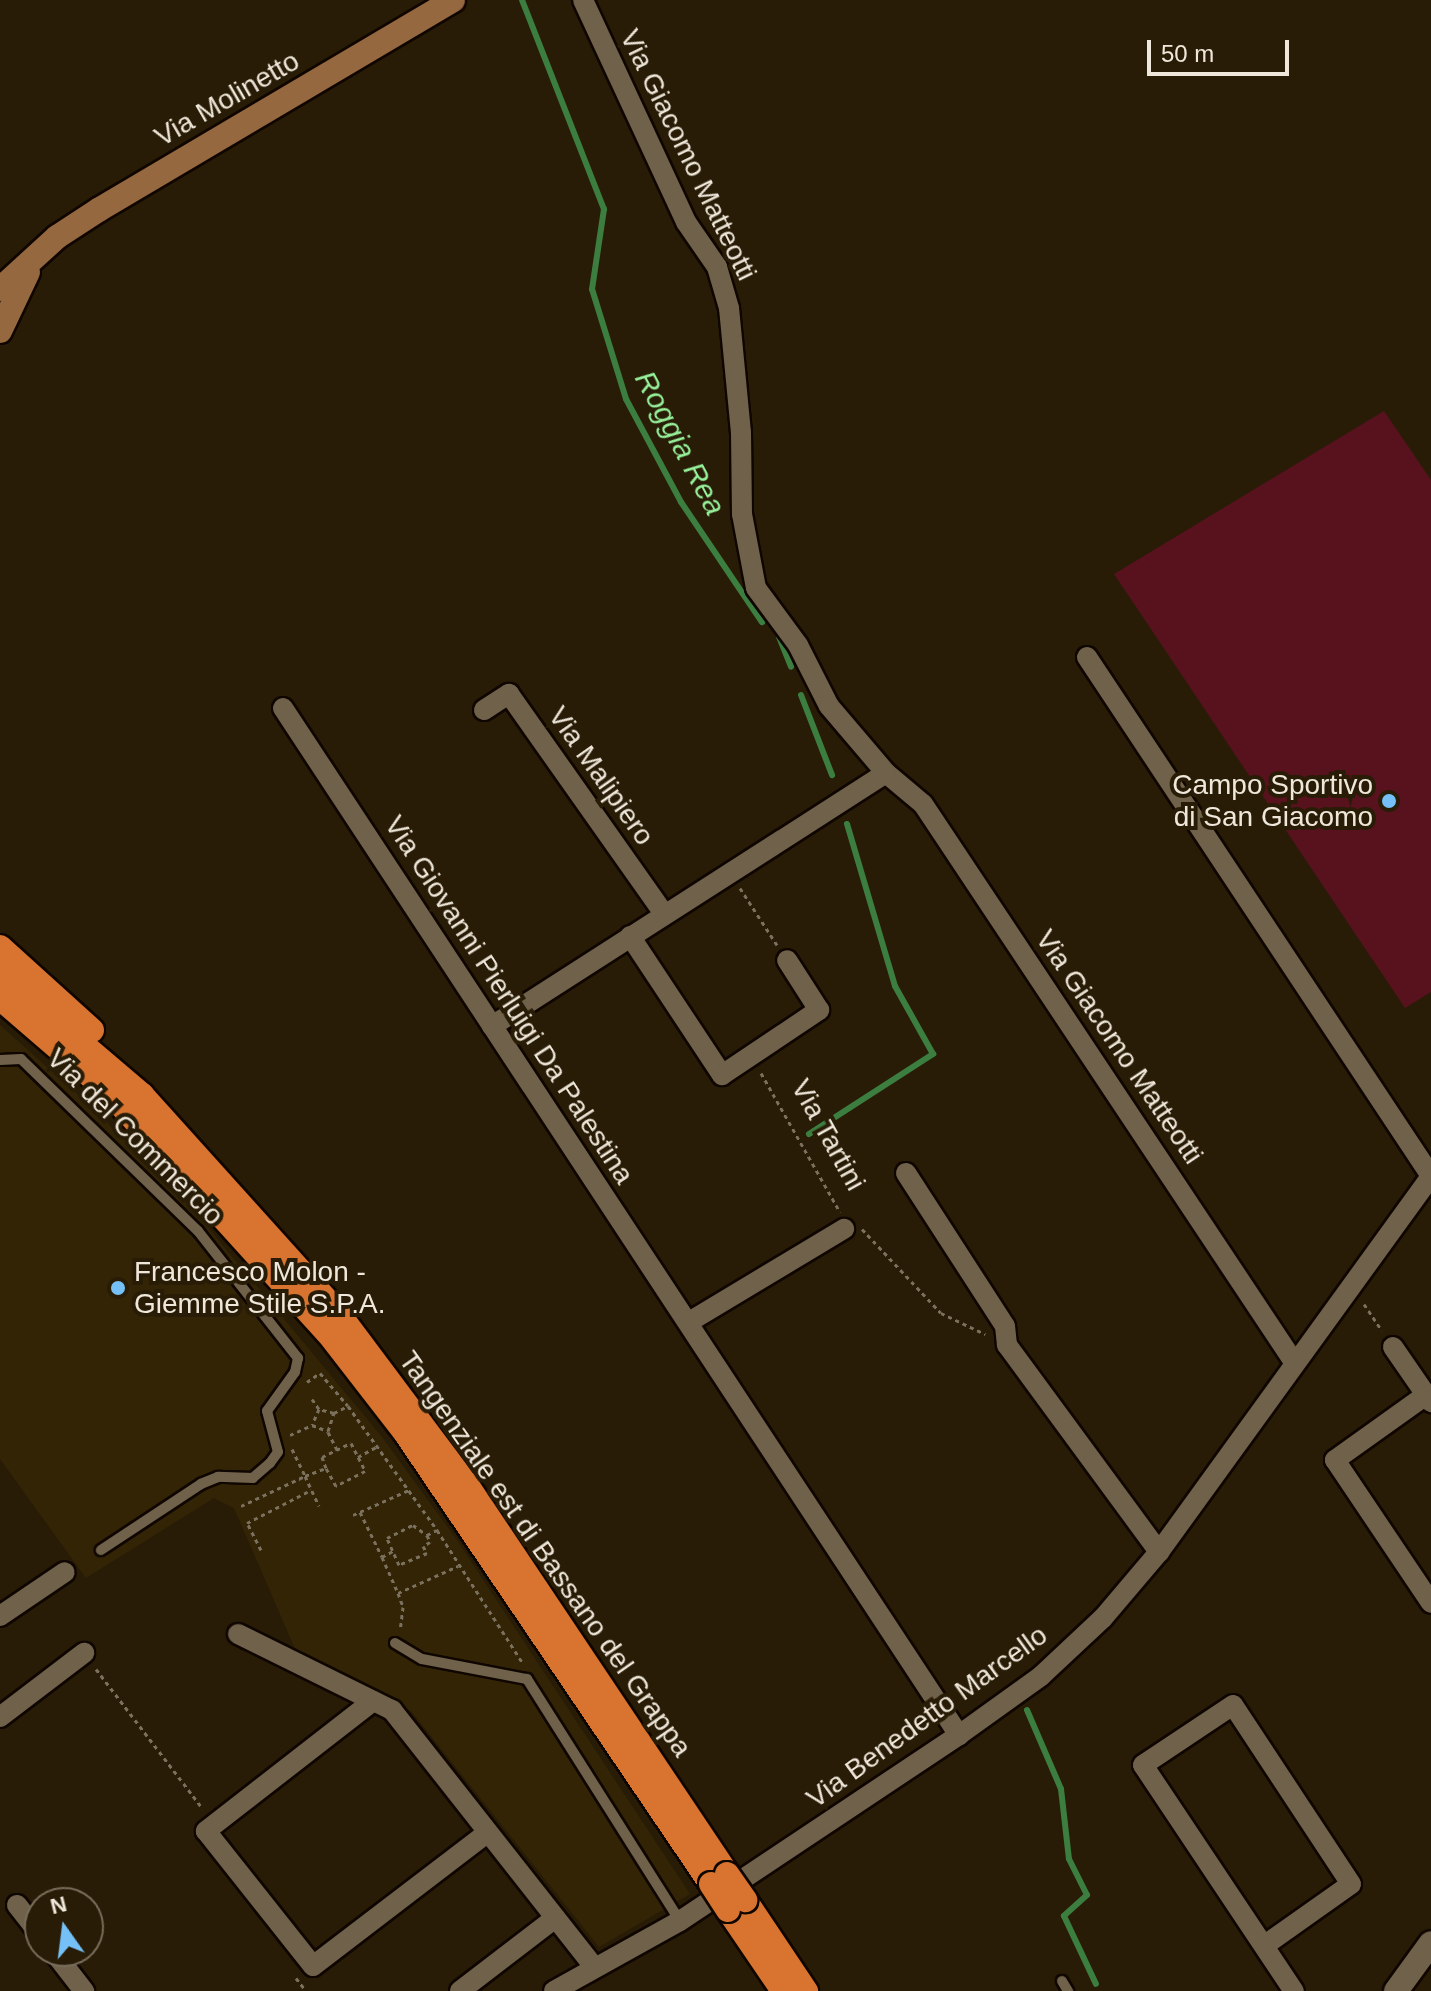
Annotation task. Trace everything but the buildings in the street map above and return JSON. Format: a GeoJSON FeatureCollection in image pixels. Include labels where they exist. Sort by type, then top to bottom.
{"type":"FeatureCollection","features":[{"type":"Feature","properties":{"kind":"highway"},"geometry":{"type":"LineString","coordinates":[[0,947],[102,1039],[142,1095]]}},
{"type":"Feature","properties":{"kind":"highway","name":"Tangenziale est di Bassano del Grappa"},"geometry":{"type":"LineString","coordinates":[[0,974],[142,1095],[339,1314],[397,1390],[719,1879],[783,1991]]}},
{"type":"Feature","properties":{"kind":"highway","name":"Tangenziale est di Bassano del Grappa"},"geometry":{"type":"LineString","coordinates":[[0,998],[29,1019],[139,1123],[327,1332],[406,1434],[719,1879]]}},
{"type":"Feature","properties":{"kind":"highway"},"geometry":{"type":"LineString","coordinates":[[0,1009],[29,1019]]}},
{"type":"Feature","properties":{"kind":"highway","name":"Tangenziale est di Bassano del Grappa"},"geometry":{"type":"LineString","coordinates":[[736,1905],[806,1991]]}},
{"type":"Feature","properties":{"kind":"main road","name":"Via Molinetto"},"geometry":{"type":"LineString","coordinates":[[0,289],[36,256],[100,209],[453,0]]}},
{"type":"Feature","properties":{"kind":"main road","name":"Via Molinetto"},"geometry":{"type":"LineString","coordinates":[[0,331],[36,256]]}},
{"type":"Feature","properties":{"kind":"street","name":"Via Giacomo Matteotti"},"geometry":{"type":"LineString","coordinates":[[583,0],[625,98],[686,222],[717,267],[725,294],[741,433],[742,514],[756,588],[798,645],[829,706],[886,773],[923,804],[1294,1362]]}},
{"type":"Feature","properties":{"kind":"street"},"geometry":{"type":"LineString","coordinates":[[1087,657],[1431,1176]]}},
{"type":"Feature","properties":{"kind":"street","name":"Via Malipiero"},"geometry":{"type":"LineString","coordinates":[[484,710],[509,694],[664,914]]}},
{"type":"Feature","properties":{"kind":"street","name":"Via Giovanni Pierluigi Da Palestina"},"geometry":{"type":"LineString","coordinates":[[283,708],[959,1735]]}},
{"type":"Feature","properties":{"kind":"street"},"geometry":{"type":"LineString","coordinates":[[492,1026],[886,773]]}},
{"type":"Feature","properties":{"kind":"street"},"geometry":{"type":"LineString","coordinates":[[630,936],[722,1075],[819,1010],[787,960]]}},
{"type":"Feature","properties":{"kind":"street","name":"Via Tartini"},"geometry":{"type":"LineString","coordinates":[[906,1173],[1005,1326],[1007,1345],[1159,1552]]}},
{"type":"Feature","properties":{"kind":"street","name":"Via Benedetto Marcello"},"geometry":{"type":"LineString","coordinates":[[554,1991],[680,1921],[959,1735],[1041,1676],[1103,1618],[1159,1552],[1431,1176]]}},
{"type":"Feature","properties":{"kind":"street"},"geometry":{"type":"LineString","coordinates":[[689,1322],[844,1229]]}},
{"type":"Feature","properties":{"kind":"street"},"geometry":{"type":"LineString","coordinates":[[1393,1347],[1428,1399],[1335,1460],[1431,1603]]}},
{"type":"Feature","properties":{"kind":"street"},"geometry":{"type":"LineString","coordinates":[[1,1614],[65,1572]]}},
{"type":"Feature","properties":{"kind":"street"},"geometry":{"type":"LineString","coordinates":[[238,1634],[392,1710],[594,1967]]}},
{"type":"Feature","properties":{"kind":"street"},"geometry":{"type":"LineString","coordinates":[[0,1717],[84,1653]]}},
{"type":"Feature","properties":{"kind":"street"},"geometry":{"type":"LineString","coordinates":[[373,1701],[206,1831],[313,1966],[488,1832]]}},
{"type":"Feature","properties":{"kind":"street"},"geometry":{"type":"LineString","coordinates":[[1265,1945],[1351,1884],[1233,1705],[1143,1765],[1294,1991]]}},
{"type":"Feature","properties":{"kind":"street"},"geometry":{"type":"LineString","coordinates":[[17,1905],[24,1914]]}},
{"type":"Feature","properties":{"kind":"street"},"geometry":{"type":"LineString","coordinates":[[460,1991],[555,1918]]}},
{"type":"Feature","properties":{"kind":"street"},"geometry":{"type":"LineString","coordinates":[[1396,1991],[1431,1943]]}},
{"type":"Feature","properties":{"kind":"street"},"geometry":{"type":"LineString","coordinates":[[65,1967],[84,1991]]}},
{"type":"Feature","properties":{"kind":"lane","name":"Via del Commercio"},"geometry":{"type":"LineString","coordinates":[[0,1060],[21,1059],[198,1231],[298,1358],[295,1372],[272,1397],[267,1411],[278,1452],[270,1463],[253,1478],[218,1477],[201,1484],[101,1550]]}},
{"type":"Feature","properties":{"kind":"lane"},"geometry":{"type":"LineString","coordinates":[[397,1640],[422,1659],[527,1679],[680,1921]]}},
{"type":"Feature","properties":{"kind":"path"},"geometry":{"type":"LineString","coordinates":[[729,871],[787,960]]}},
{"type":"Feature","properties":{"kind":"path","name":"Via Tartini"},"geometry":{"type":"LineString","coordinates":[[751,1056],[837,1200],[844,1229],[859,1227],[872,1237],[941,1313],[1007,1345]]}},
{"type":"Feature","properties":{"kind":"path"},"geometry":{"type":"LineString","coordinates":[[1362,1301],[1393,1347]]}},
{"type":"Feature","properties":{"kind":"path"},"geometry":{"type":"LineString","coordinates":[[298,1389],[320,1373],[348,1406],[437,1530],[527,1670],[515,1670]]}},
{"type":"Feature","properties":{"kind":"path"},"geometry":{"type":"LineString","coordinates":[[312,1399],[319,1409],[334,1413],[348,1406]]}},
{"type":"Feature","properties":{"kind":"path"},"geometry":{"type":"LineString","coordinates":[[286,1436],[312,1425],[319,1409]]}},
{"type":"Feature","properties":{"kind":"path"},"geometry":{"type":"LineString","coordinates":[[334,1413],[328,1431],[337,1450]]}},
{"type":"Feature","properties":{"kind":"path"},"geometry":{"type":"LineString","coordinates":[[312,1425],[328,1431]]}},
{"type":"Feature","properties":{"kind":"path"},"geometry":{"type":"LineString","coordinates":[[284,1430],[319,1506]]}},
{"type":"Feature","properties":{"kind":"path"},"geometry":{"type":"LineString","coordinates":[[351,1443],[365,1471],[336,1486],[322,1457],[337,1450],[351,1443]]}},
{"type":"Feature","properties":{"kind":"path"},"geometry":{"type":"LineString","coordinates":[[358,1457],[378,1446]]}},
{"type":"Feature","properties":{"kind":"path"},"geometry":{"type":"LineString","coordinates":[[241,1506],[326,1468]]}},
{"type":"Feature","properties":{"kind":"path"},"geometry":{"type":"LineString","coordinates":[[261,1550],[247,1523],[311,1490]]}},
{"type":"Feature","properties":{"kind":"path"},"geometry":{"type":"LineString","coordinates":[[353,1515],[409,1490]]}},
{"type":"Feature","properties":{"kind":"path"},"geometry":{"type":"LineString","coordinates":[[360,1512],[398,1593],[403,1620],[397,1640]]}},
{"type":"Feature","properties":{"kind":"path"},"geometry":{"type":"LineString","coordinates":[[413,1525],[427,1535],[430,1542],[423,1546],[427,1553],[399,1565],[387,1538],[413,1525]]}},
{"type":"Feature","properties":{"kind":"path"},"geometry":{"type":"LineString","coordinates":[[427,1535],[437,1530]]}},
{"type":"Feature","properties":{"kind":"path"},"geometry":{"type":"LineString","coordinates":[[382,1557],[393,1551]]}},
{"type":"Feature","properties":{"kind":"path"},"geometry":{"type":"LineString","coordinates":[[398,1593],[459,1565]]}},
{"type":"Feature","properties":{"kind":"path"},"geometry":{"type":"LineString","coordinates":[[84,1653],[214,1824]]}},
{"type":"Feature","properties":{"kind":"shaded area"},"geometry":{"type":"Polygon","coordinates":[[[1384,411],[1431,480],[1431,992],[1405,1008],[1114,574],[1384,411]]]}},
{"type":"Feature","properties":{"kind":"shaded area"},"geometry":{"type":"Polygon","coordinates":[[[0,1025],[96,1111],[196,1213],[382,1437],[457,1540],[690,1894],[599,1947],[411,1711],[299,1658],[234,1508],[214,1498],[86,1578],[0,1459],[0,1025]]]}},
{"type":"Feature","properties":{"kind":"waterway","name":"Roggia Rea"},"geometry":{"type":"LineString","coordinates":[[522,0],[604,209],[592,289],[626,399],[681,502],[762,622]]}},
{"type":"Feature","properties":{"kind":"waterway","name":"Roggia Rea"},"geometry":{"type":"LineString","coordinates":[[779,637],[791,667]]}},
{"type":"Feature","properties":{"kind":"waterway","name":"Roggia Rea"},"geometry":{"type":"LineString","coordinates":[[801,695],[832,775]]}},
{"type":"Feature","properties":{"kind":"waterway","name":"Roggia Rea"},"geometry":{"type":"LineString","coordinates":[[809,1134],[933,1054],[895,986],[847,824]]}},
{"type":"Feature","properties":{"kind":"waterway","name":"Roggia Rea"},"geometry":{"type":"LineString","coordinates":[[1027,1710],[1061,1789],[1069,1859],[1087,1895],[1064,1916],[1096,1984]]}},
{"type":"Feature","properties":{"kind":"place","name":"Campo Sportivo di San Giacomo"},"geometry":{"type":"Point","coordinates":[1389,801]}},
{"type":"Feature","properties":{"kind":"place","name":"Francesco Molon - Giemme Stile S.P.A."},"geometry":{"type":"Point","coordinates":[118,1288]}}]}
